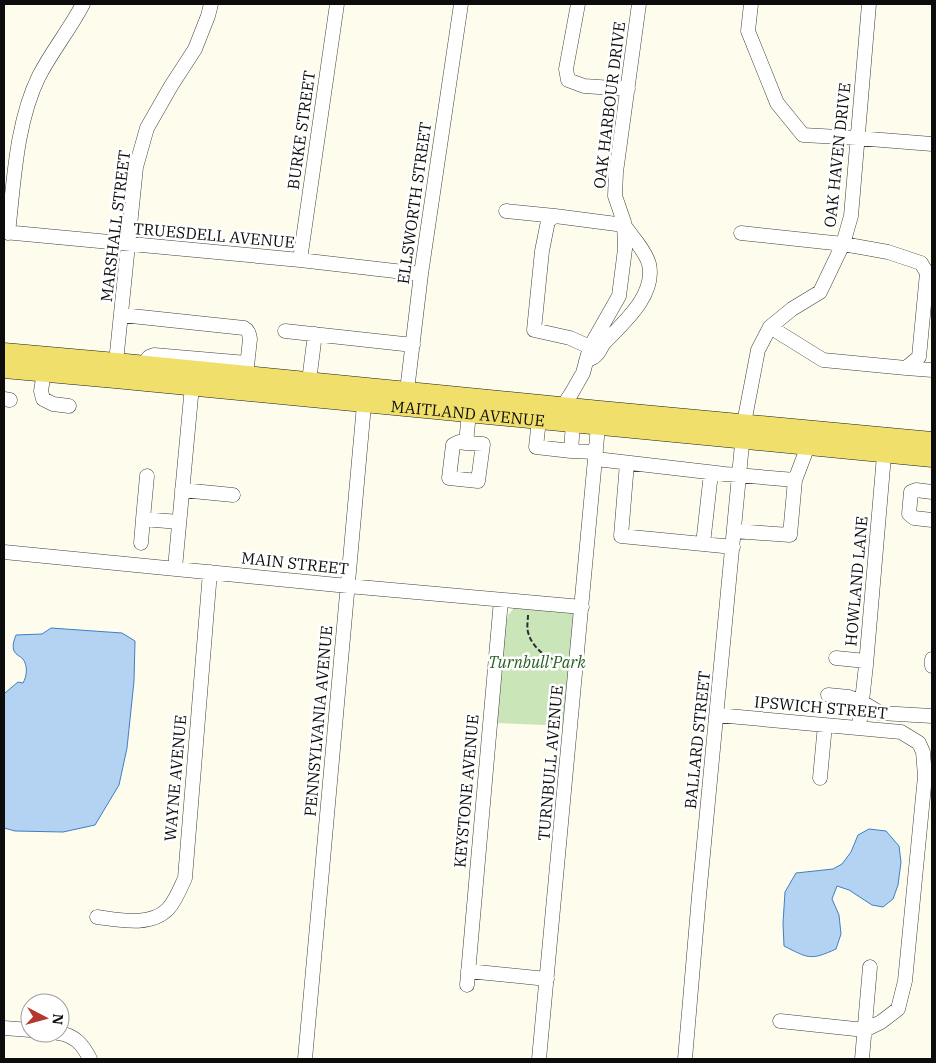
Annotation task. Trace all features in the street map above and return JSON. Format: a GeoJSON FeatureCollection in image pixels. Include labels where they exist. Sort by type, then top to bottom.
{"type":"FeatureCollection","features":[{"type":"Feature","properties":{"kind":"main road","name":"MAITLAND AVENUE"},"geometry":{"type":"LineString","coordinates":[[4,352],[116,370],[192,386],[563,406],[599,418],[885,445],[932,458]]}},
{"type":"Feature","properties":{"kind":"main road","name":"MAITLAND AVENUE"},"geometry":{"type":"LineString","coordinates":[[4,369],[44,372],[116,370],[143,364],[246,368],[365,394]]}},
{"type":"Feature","properties":{"kind":"main road","name":"MAITLAND AVENUE"},"geometry":{"type":"LineString","coordinates":[[406,399],[469,413],[539,420],[573,423],[599,418]]}},
{"type":"Feature","properties":{"kind":"main road","name":"MAITLAND AVENUE"},"geometry":{"type":"LineString","coordinates":[[744,432],[808,446],[885,445],[932,441]]}},
{"type":"Feature","properties":{"kind":"street"},"geometry":{"type":"LineString","coordinates":[[6,232],[25,115],[39,76],[83,4]]}},
{"type":"Feature","properties":{"kind":"street","name":"MARSHALL STREET"},"geometry":{"type":"LineString","coordinates":[[116,370],[136,166],[147,128],[195,49],[211,4]]}},
{"type":"Feature","properties":{"kind":"street","name":"BURKE STREET"},"geometry":{"type":"LineString","coordinates":[[300,260],[337,4]]}},
{"type":"Feature","properties":{"kind":"street","name":"ELLSWORTH STREET"},"geometry":{"type":"LineString","coordinates":[[406,399],[421,274],[461,4]]}},
{"type":"Feature","properties":{"kind":"street"},"geometry":{"type":"LineString","coordinates":[[578,4],[566,69],[568,80],[584,86],[628,89]]}},
{"type":"Feature","properties":{"kind":"street","name":"OAK HARBOUR DRIVE"},"geometry":{"type":"LineString","coordinates":[[563,406],[572,394],[585,367],[590,347],[618,296],[625,249],[624,225],[615,196],[616,172],[639,4]]}},
{"type":"Feature","properties":{"kind":"street"},"geometry":{"type":"LineString","coordinates":[[751,4],[748,31],[777,103],[803,135],[932,144]]}},
{"type":"Feature","properties":{"kind":"street","name":"OAK HAVEN DRIVE"},"geometry":{"type":"LineString","coordinates":[[744,432],[758,350],[770,327],[792,309],[820,292],[843,244],[851,216],[869,4]]}},
{"type":"Feature","properties":{"kind":"street"},"geometry":{"type":"LineString","coordinates":[[506,211],[624,225],[644,254],[648,264],[650,279],[640,303],[624,324],[602,344],[597,355],[585,367]]}},
{"type":"Feature","properties":{"kind":"street"},"geometry":{"type":"LineString","coordinates":[[555,216],[548,221],[534,330],[570,338],[590,347]]}},
{"type":"Feature","properties":{"kind":"street","name":"TRUESDELL AVENUE"},"geometry":{"type":"LineString","coordinates":[[6,232],[300,260],[421,274]]}},
{"type":"Feature","properties":{"kind":"street"},"geometry":{"type":"LineString","coordinates":[[741,233],[843,244],[888,252],[921,263],[927,273],[918,357],[906,368]]}},
{"type":"Feature","properties":{"kind":"street"},"geometry":{"type":"LineString","coordinates":[[122,315],[244,328],[247,330],[250,340],[246,368]]}},
{"type":"Feature","properties":{"kind":"street"},"geometry":{"type":"LineString","coordinates":[[770,327],[823,360],[932,370]]}},
{"type":"Feature","properties":{"kind":"street"},"geometry":{"type":"LineString","coordinates":[[285,331],[413,345]]}},
{"type":"Feature","properties":{"kind":"street"},"geometry":{"type":"LineString","coordinates":[[309,381],[315,334]]}},
{"type":"Feature","properties":{"kind":"street"},"geometry":{"type":"LineString","coordinates":[[44,372],[43,399],[53,404],[69,406]]}},
{"type":"Feature","properties":{"kind":"street"},"geometry":{"type":"LineString","coordinates":[[175,568],[192,386]]}},
{"type":"Feature","properties":{"kind":"street","name":"PENNSYLVANIA AVENUE"},"geometry":{"type":"LineString","coordinates":[[305,1059],[365,394]]}},
{"type":"Feature","properties":{"kind":"street"},"geometry":{"type":"LineString","coordinates":[[466,443],[469,413]]}},
{"type":"Feature","properties":{"kind":"street","name":"TURNBULL AVENUE"},"geometry":{"type":"LineString","coordinates":[[539,1059],[599,418]]}},
{"type":"Feature","properties":{"kind":"street"},"geometry":{"type":"LineString","coordinates":[[539,420],[536,447],[571,451],[628,463],[710,473],[796,480]]}},
{"type":"Feature","properties":{"kind":"street"},"geometry":{"type":"LineString","coordinates":[[571,451],[573,423]]}},
{"type":"Feature","properties":{"kind":"street","name":"BALLARD STREET"},"geometry":{"type":"LineString","coordinates":[[685,1059],[744,432]]}},
{"type":"Feature","properties":{"kind":"street","name":"HOWLAND LANE"},"geometry":{"type":"LineString","coordinates":[[859,728],[885,445]]}},
{"type":"Feature","properties":{"kind":"street"},"geometry":{"type":"LineString","coordinates":[[734,531],[790,535],[796,480],[808,446]]}},
{"type":"Feature","properties":{"kind":"street"},"geometry":{"type":"LineString","coordinates":[[628,463],[621,536],[733,547]]}},
{"type":"Feature","properties":{"kind":"street"},"geometry":{"type":"LineString","coordinates":[[703,544],[710,473]]}},
{"type":"Feature","properties":{"kind":"street"},"geometry":{"type":"LineString","coordinates":[[141,543],[147,476]]}},
{"type":"Feature","properties":{"kind":"street"},"geometry":{"type":"LineString","coordinates":[[182,490],[233,495]]}},
{"type":"Feature","properties":{"kind":"street"},"geometry":{"type":"LineString","coordinates":[[932,492],[916,490],[911,492],[909,514],[914,518],[932,520]]}},
{"type":"Feature","properties":{"kind":"street"},"geometry":{"type":"LineString","coordinates":[[143,519],[179,522]]}},
{"type":"Feature","properties":{"kind":"street","name":"MAIN STREET"},"geometry":{"type":"LineString","coordinates":[[4,552],[348,586],[582,606]]}},
{"type":"Feature","properties":{"kind":"street","name":"WAYNE AVENUE"},"geometry":{"type":"LineString","coordinates":[[97,917],[140,921],[155,918],[167,909],[178,895],[185,878],[210,572]]}},
{"type":"Feature","properties":{"kind":"street","name":"KEYSTONE AVENUE"},"geometry":{"type":"LineString","coordinates":[[501,600],[467,978],[546,979]]}},
{"type":"Feature","properties":{"kind":"street"},"geometry":{"type":"LineString","coordinates":[[836,658],[866,661]]}},
{"type":"Feature","properties":{"kind":"street"},"geometry":{"type":"LineString","coordinates":[[828,695],[849,697],[862,702],[880,713],[932,716]]}},
{"type":"Feature","properties":{"kind":"street","name":"IPSWICH STREET"},"geometry":{"type":"LineString","coordinates":[[717,715],[901,732],[919,742],[923,752],[925,776],[905,981],[898,1009],[881,1022],[865,1030]]}},
{"type":"Feature","properties":{"kind":"street"},"geometry":{"type":"LineString","coordinates":[[820,778],[825,725]]}},
{"type":"Feature","properties":{"kind":"street"},"geometry":{"type":"LineString","coordinates":[[862,1059],[870,967]]}},
{"type":"Feature","properties":{"kind":"street"},"geometry":{"type":"LineString","coordinates":[[780,1021],[865,1030]]}},
{"type":"Feature","properties":{"kind":"street"},"geometry":{"type":"LineString","coordinates":[[4,1028],[20,1029]]}},
{"type":"Feature","properties":{"kind":"street"},"geometry":{"type":"LineString","coordinates":[[70,1036],[76,1038],[90,1059]]}},
{"type":"Feature","properties":{"kind":"path"},"geometry":{"type":"LineString","coordinates":[[530,602],[528,629],[529,635],[537,648],[554,660],[577,657]]}},
{"type":"Feature","properties":{"kind":"green space","name":"Turnbull Park"},"geometry":{"type":"Polygon","coordinates":[[[522,607],[571,612],[575,616],[566,726],[496,723],[508,615],[514,608],[522,607]]]}},
{"type":"Feature","properties":{"kind":"water"},"geometry":{"type":"Polygon","coordinates":[[[51,628],[122,633],[135,641],[134,681],[127,748],[119,785],[95,825],[63,832],[15,831],[4,828],[4,693],[18,682],[23,683],[26,674],[25,662],[13,649],[16,635],[42,634],[51,628]]]}},
{"type":"Feature","properties":{"kind":"water"},"geometry":{"type":"Polygon","coordinates":[[[869,829],[886,831],[899,846],[901,862],[898,885],[893,899],[883,907],[872,905],[849,890],[837,886],[832,899],[839,915],[841,934],[836,949],[820,955],[809,956],[784,946],[785,892],[796,873],[833,869],[842,864],[851,852],[858,835],[869,829]]]}}]}
